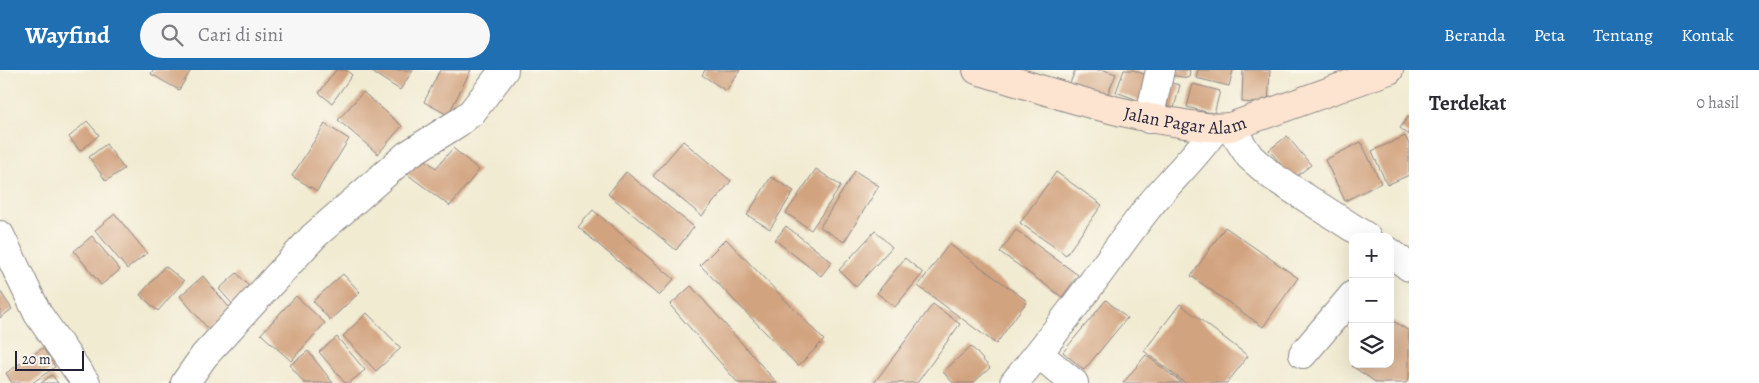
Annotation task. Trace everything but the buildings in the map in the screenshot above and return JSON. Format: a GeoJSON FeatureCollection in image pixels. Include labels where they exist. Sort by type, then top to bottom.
{"type":"FeatureCollection","features":[{"type":"Feature","properties":{"kind":"street"},"geometry":{"type":"LineString","coordinates":[[185,383],[204,356],[314,236],[407,155],[458,124],[472,112],[504,70]]}},
{"type":"Feature","properties":{"kind":"street","name":"Jalan Pagar Alam"},"geometry":{"type":"LineString","coordinates":[[977,70],[1106,109],[1149,119],[1222,128],[1389,70]]}},
{"type":"Feature","properties":{"kind":"street"},"geometry":{"type":"LineString","coordinates":[[1149,119],[1160,70]]}},
{"type":"Feature","properties":{"kind":"street"},"geometry":{"type":"LineString","coordinates":[[1014,383],[1148,208],[1204,144],[1222,128],[1250,157],[1272,176],[1361,233]]}},
{"type":"Feature","properties":{"kind":"street"},"geometry":{"type":"LineString","coordinates":[[0,236],[38,314],[86,383]]}},
{"type":"Feature","properties":{"kind":"street"},"geometry":{"type":"LineString","coordinates":[[1303,354],[1349,300]]}},
{"type":"Feature","properties":{"kind":"street"},"geometry":{"type":"LineString","coordinates":[[1038,354],[1074,383]]}}]}
